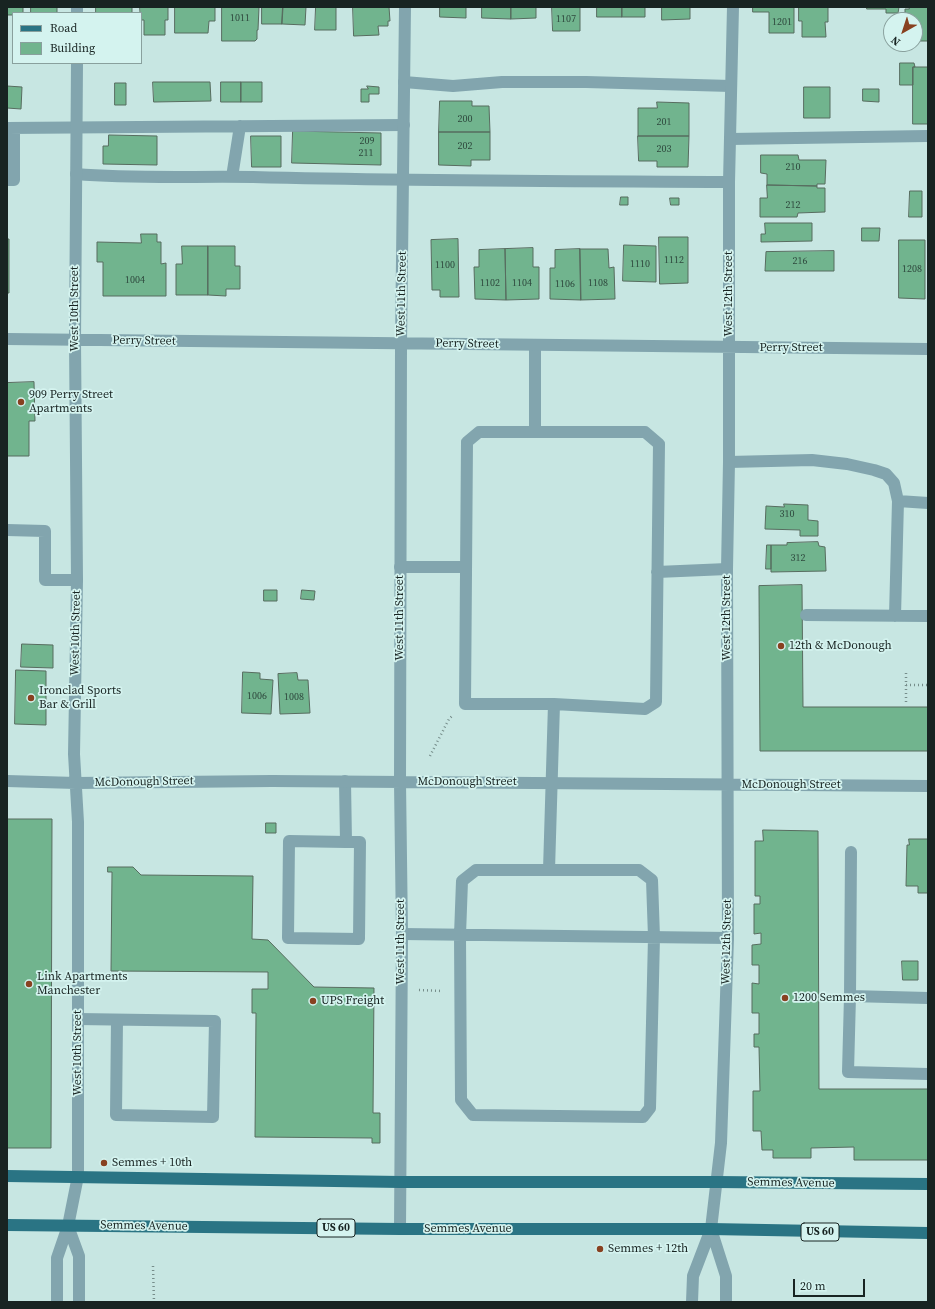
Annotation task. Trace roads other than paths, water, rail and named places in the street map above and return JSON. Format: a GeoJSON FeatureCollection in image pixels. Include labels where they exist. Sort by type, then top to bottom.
{"type":"FeatureCollection","features":[{"type":"Feature","properties":{"kind":"main road","name":"Semmes Avenue"},"geometry":{"type":"LineString","coordinates":[[7,1176],[400,1182],[717,1182],[928,1184]]}},
{"type":"Feature","properties":{"kind":"main road","name":"Semmes Avenue"},"geometry":{"type":"LineString","coordinates":[[7,1225],[400,1229],[712,1229],[928,1233]]}},
{"type":"Feature","properties":{"kind":"street","name":"West 11th Street"},"geometry":{"type":"LineString","coordinates":[[400,1229],[402,934],[400,568],[405,7]]}},
{"type":"Feature","properties":{"kind":"street","name":"West 12th Street"},"geometry":{"type":"LineString","coordinates":[[692,1302],[693,1276],[712,1229],[721,1143],[728,938],[727,569],[730,347],[729,182],[733,7]]}},
{"type":"Feature","properties":{"kind":"street","name":"West 10th Street"},"geometry":{"type":"LineString","coordinates":[[57,1302],[57,1258],[68,1226],[78,1176],[78,822],[74,754],[77,580],[75,340],[76,64]]}},
{"type":"Feature","properties":{"kind":"street"},"geometry":{"type":"LineString","coordinates":[[404,82],[453,86],[502,82],[525,82],[731,86]]}},
{"type":"Feature","properties":{"kind":"street"},"geometry":{"type":"LineString","coordinates":[[7,180],[14,180],[11,128],[404,125]]}},
{"type":"Feature","properties":{"kind":"street"},"geometry":{"type":"LineString","coordinates":[[232,177],[240,126]]}},
{"type":"Feature","properties":{"kind":"street"},"geometry":{"type":"LineString","coordinates":[[730,139],[928,136]]}},
{"type":"Feature","properties":{"kind":"street"},"geometry":{"type":"LineString","coordinates":[[76,174],[101,176],[403,181],[729,182]]}},
{"type":"Feature","properties":{"kind":"street","name":"Perry Street"},"geometry":{"type":"LineString","coordinates":[[7,339],[928,349]]}},
{"type":"Feature","properties":{"kind":"street"},"geometry":{"type":"LineString","coordinates":[[535,345],[536,432]]}},
{"type":"Feature","properties":{"kind":"street"},"geometry":{"type":"LineString","coordinates":[[479,432],[645,432],[659,444],[656,702],[645,709],[554,704],[465,704],[466,567],[467,442],[479,432]]}},
{"type":"Feature","properties":{"kind":"street"},"geometry":{"type":"LineString","coordinates":[[729,462],[812,460],[847,464],[886,474],[894,483],[898,501],[895,616]]}},
{"type":"Feature","properties":{"kind":"street"},"geometry":{"type":"LineString","coordinates":[[898,501],[928,503]]}},
{"type":"Feature","properties":{"kind":"street"},"geometry":{"type":"LineString","coordinates":[[7,530],[45,531],[46,580],[77,580]]}},
{"type":"Feature","properties":{"kind":"street"},"geometry":{"type":"LineString","coordinates":[[400,568],[466,567]]}},
{"type":"Feature","properties":{"kind":"street"},"geometry":{"type":"LineString","coordinates":[[657,572],[727,569]]}},
{"type":"Feature","properties":{"kind":"street"},"geometry":{"type":"LineString","coordinates":[[806,615],[928,616]]}},
{"type":"Feature","properties":{"kind":"street"},"geometry":{"type":"LineString","coordinates":[[549,870],[550,783],[554,704]]}},
{"type":"Feature","properties":{"kind":"street","name":"McDonough Street"},"geometry":{"type":"LineString","coordinates":[[7,781],[76,783],[272,781],[928,786]]}},
{"type":"Feature","properties":{"kind":"street"},"geometry":{"type":"LineString","coordinates":[[345,782],[346,842]]}},
{"type":"Feature","properties":{"kind":"street"},"geometry":{"type":"LineString","coordinates":[[289,841],[346,842],[360,842],[359,939],[288,938],[289,841]]}},
{"type":"Feature","properties":{"kind":"street"},"geometry":{"type":"LineString","coordinates":[[851,852],[848,1072],[928,1074]]}},
{"type":"Feature","properties":{"kind":"street"},"geometry":{"type":"LineString","coordinates":[[476,870],[549,870],[639,870],[652,880],[654,937],[650,1108],[643,1117],[473,1115],[461,1100],[460,935],[462,881],[476,870]]}},
{"type":"Feature","properties":{"kind":"street"},"geometry":{"type":"LineString","coordinates":[[402,934],[728,938]]}},
{"type":"Feature","properties":{"kind":"street"},"geometry":{"type":"LineString","coordinates":[[850,996],[928,998]]}},
{"type":"Feature","properties":{"kind":"street"},"geometry":{"type":"LineString","coordinates":[[78,1019],[215,1021],[213,1117],[116,1115],[117,1020]]}},
{"type":"Feature","properties":{"kind":"street"},"geometry":{"type":"LineString","coordinates":[[68,1226],[79,1256],[79,1302]]}},
{"type":"Feature","properties":{"kind":"street","name":"West 12th Street"},"geometry":{"type":"LineString","coordinates":[[712,1229],[726,1276],[726,1302]]}},
{"type":"Feature","properties":{"kind":"place","name":"909 Perry Street Apartments"},"geometry":{"type":"Point","coordinates":[21,402]}},
{"type":"Feature","properties":{"kind":"place","name":"12th & McDonough"},"geometry":{"type":"Point","coordinates":[781,646]}},
{"type":"Feature","properties":{"kind":"place","name":"Ironclad Sports Bar & Grill"},"geometry":{"type":"Point","coordinates":[31,698]}},
{"type":"Feature","properties":{"kind":"place","name":"Link Apartments Manchester"},"geometry":{"type":"Point","coordinates":[29,984]}},
{"type":"Feature","properties":{"kind":"place","name":"1200 Semmes"},"geometry":{"type":"Point","coordinates":[785,998]}},
{"type":"Feature","properties":{"kind":"place","name":"UPS Freight"},"geometry":{"type":"Point","coordinates":[313,1001]}},
{"type":"Feature","properties":{"kind":"place","name":"Semmes + 10th"},"geometry":{"type":"Point","coordinates":[104,1163]}},
{"type":"Feature","properties":{"kind":"place","name":"Semmes + 12th"},"geometry":{"type":"Point","coordinates":[600,1249]}}]}
